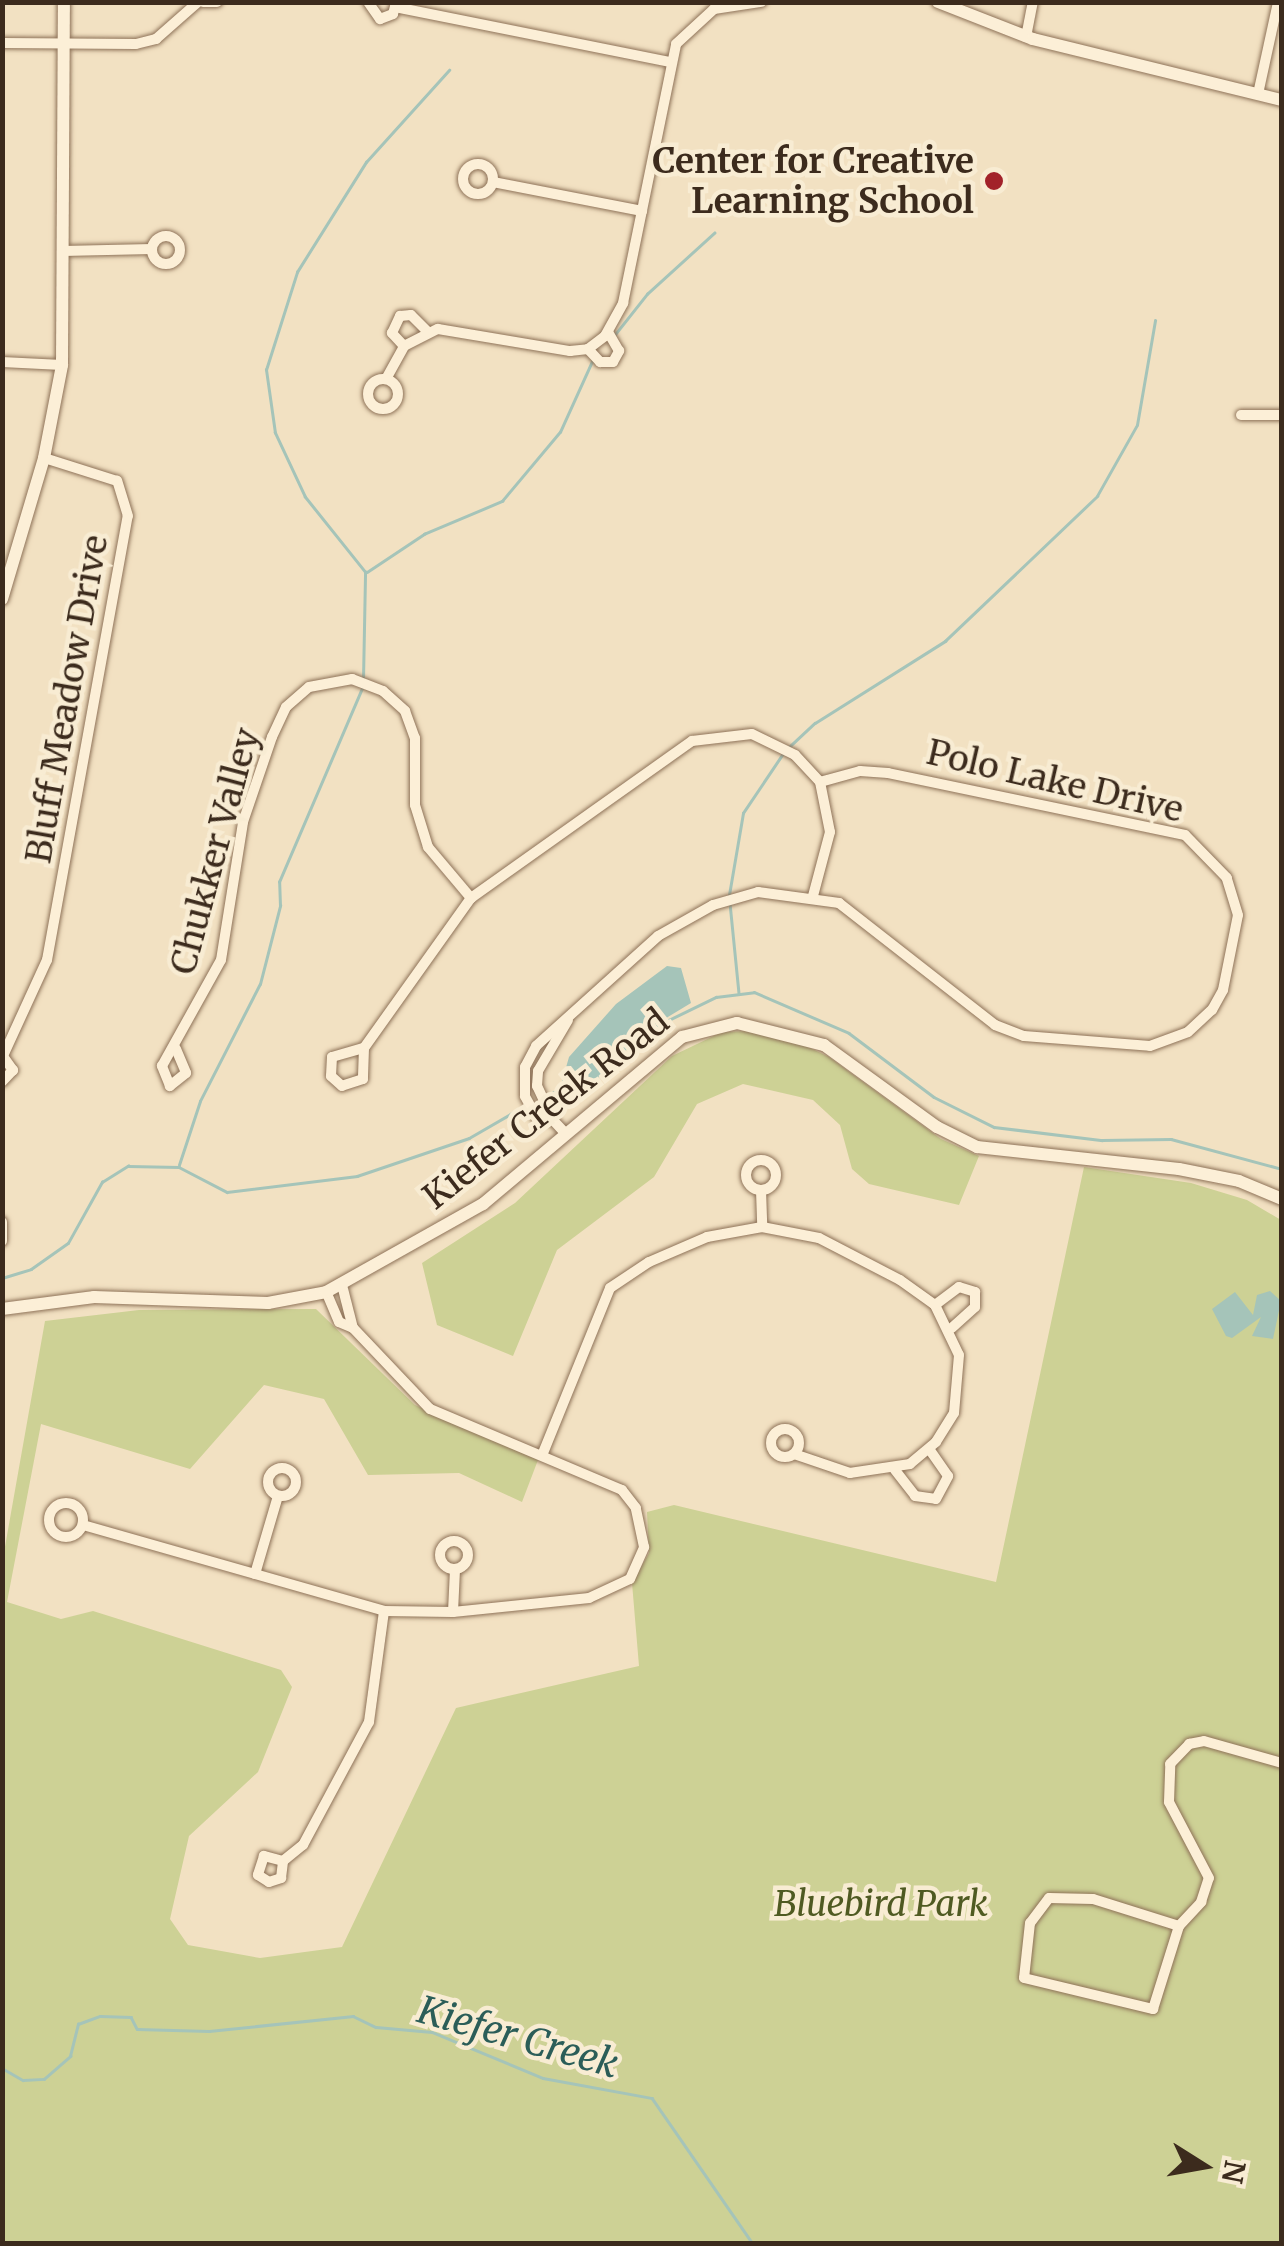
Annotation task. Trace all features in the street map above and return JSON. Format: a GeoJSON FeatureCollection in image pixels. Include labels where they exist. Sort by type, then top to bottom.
{"type":"FeatureCollection","features":[{"type":"Feature","properties":{"kind":"street"},"geometry":{"type":"LineString","coordinates":[[2,599],[44,458],[62,365],[60,44],[64,2]]}},
{"type":"Feature","properties":{"kind":"street"},"geometry":{"type":"LineString","coordinates":[[2,43],[148,41],[201,2],[217,2]]}},
{"type":"Feature","properties":{"kind":"street"},"geometry":{"type":"LineString","coordinates":[[368,2],[380,19],[395,5],[671,62]]}},
{"type":"Feature","properties":{"kind":"street"},"geometry":{"type":"LineString","coordinates":[[588,349],[608,332],[624,303],[671,62],[684,31],[706,14],[761,2]]}},
{"type":"Feature","properties":{"kind":"street"},"geometry":{"type":"LineString","coordinates":[[938,2],[1026,37],[1282,100]]}},
{"type":"Feature","properties":{"kind":"street"},"geometry":{"type":"LineString","coordinates":[[1026,37],[1033,2]]}},
{"type":"Feature","properties":{"kind":"street"},"geometry":{"type":"LineString","coordinates":[[1258,94],[1278,2]]}},
{"type":"Feature","properties":{"kind":"street"},"geometry":{"type":"LineString","coordinates":[[493,182],[642,211]]}},
{"type":"Feature","properties":{"kind":"street"},"geometry":{"type":"LineString","coordinates":[[63,250],[152,249]]}},
{"type":"Feature","properties":{"kind":"street"},"geometry":{"type":"LineString","coordinates":[[404,346],[392,333],[400,316],[412,316],[427,331],[588,349],[600,362],[616,359],[618,346],[608,332]]}},
{"type":"Feature","properties":{"kind":"street"},"geometry":{"type":"LineString","coordinates":[[386,379],[404,346],[427,331]]}},
{"type":"Feature","properties":{"kind":"street"},"geometry":{"type":"LineString","coordinates":[[2,362],[62,365]]}},
{"type":"Feature","properties":{"kind":"street"},"geometry":{"type":"LineString","coordinates":[[1241,415],[1282,415]]}},
{"type":"Feature","properties":{"kind":"street","name":"Bluff Meadow Drive"},"geometry":{"type":"LineString","coordinates":[[2,1082],[13,1070],[3,1056],[47,960],[128,516],[116,481],[44,458]]}},
{"type":"Feature","properties":{"kind":"street","name":"Chukker Valley"},"geometry":{"type":"LineString","coordinates":[[176,1049],[221,960],[244,822],[278,721],[308,688],[352,680],[384,691],[406,711],[415,738],[416,805],[428,847],[471,898]]}},
{"type":"Feature","properties":{"kind":"street"},"geometry":{"type":"LineString","coordinates":[[364,1048],[471,898],[692,740],[735,732],[767,739],[796,754],[820,782],[830,832],[813,896]]}},
{"type":"Feature","properties":{"kind":"street","name":"Polo Lake Drive"},"geometry":{"type":"LineString","coordinates":[[566,1134],[553,1120],[538,1118],[525,1096],[525,1068],[536,1046],[628,957],[690,915],[758,892],[813,896],[859,915],[995,1025],[1024,1036],[1130,1048],[1188,1032],[1212,1010],[1222,990],[1238,916],[1227,878],[1186,835],[888,773],[860,771],[820,782]]}},
{"type":"Feature","properties":{"kind":"street","name":"Kiefer Creek Road"},"geometry":{"type":"LineString","coordinates":[[2,1309],[94,1297],[268,1303],[326,1292],[483,1204],[682,1037],[746,1024],[800,1034],[848,1057],[936,1127],[977,1147],[1179,1170],[1239,1181],[1282,1199]]}},
{"type":"Feature","properties":{"kind":"street"},"geometry":{"type":"LineString","coordinates":[[761,1190],[762,1227]]}},
{"type":"Feature","properties":{"kind":"street"},"geometry":{"type":"LineString","coordinates":[[2,1222],[8,1230],[2,1241]]}},
{"type":"Feature","properties":{"kind":"street"},"geometry":{"type":"LineString","coordinates":[[543,1453],[610,1288],[649,1262],[707,1237],[762,1227],[837,1245],[936,1305],[952,1328],[959,1393],[944,1430],[928,1449],[895,1470],[850,1473],[794,1454]]}},
{"type":"Feature","properties":{"kind":"street"},"geometry":{"type":"LineString","coordinates":[[342,1285],[353,1328]]}},
{"type":"Feature","properties":{"kind":"street"},"geometry":{"type":"LineString","coordinates":[[936,1305],[959,1287],[975,1292],[975,1307],[952,1328]]}},
{"type":"Feature","properties":{"kind":"street"},"geometry":{"type":"LineString","coordinates":[[83,1525],[384,1611],[453,1612],[604,1595],[641,1563],[644,1547],[630,1499],[543,1453],[430,1409],[353,1328],[333,1316],[326,1292]]}},
{"type":"Feature","properties":{"kind":"street"},"geometry":{"type":"LineString","coordinates":[[895,1470],[922,1500],[942,1495],[948,1476],[928,1449]]}},
{"type":"Feature","properties":{"kind":"street"},"geometry":{"type":"LineString","coordinates":[[256,1574],[278,1496]]}},
{"type":"Feature","properties":{"kind":"street"},"geometry":{"type":"LineString","coordinates":[[453,1612],[455,1569]]}},
{"type":"Feature","properties":{"kind":"street"},"geometry":{"type":"LineString","coordinates":[[283,1861],[264,1856],[258,1875],[278,1880],[283,1861],[302,1845],[369,1722],[384,1611]]}},
{"type":"Feature","properties":{"kind":"street"},"geometry":{"type":"LineString","coordinates":[[1179,1926],[1093,1899],[1049,1898],[1030,1923],[1024,1978],[1154,2009],[1179,1926],[1201,1902],[1209,1878],[1170,1802],[1170,1764],[1189,1744],[1204,1741],[1282,1763]]}},
{"type":"Feature","properties":{"kind":"green space"},"geometry":{"type":"Polygon","coordinates":[[[748,1031],[796,1041],[829,1057],[941,1139],[979,1156],[959,1205],[869,1184],[852,1169],[840,1125],[813,1100],[743,1084],[697,1104],[654,1177],[557,1250],[513,1356],[437,1325],[422,1263],[515,1203],[672,1056],[722,1032],[748,1031]]]}},
{"type":"Feature","properties":{"kind":"green space","name":"Bluebird Park"},"geometry":{"type":"Polygon","coordinates":[[[1084,1167],[1191,1183],[1247,1200],[1281,1220],[1281,2243],[3,2244],[3,1558],[45,1321],[139,1310],[316,1309],[415,1405],[538,1460],[522,1502],[459,1473],[368,1475],[324,1399],[264,1385],[190,1469],[41,1424],[7,1602],[61,1619],[93,1611],[281,1670],[292,1687],[258,1772],[189,1836],[170,1919],[188,1945],[260,1958],[342,1947],[456,1708],[639,1666],[632,1583],[649,1553],[647,1512],[674,1505],[996,1582],[1084,1167]]]}},
{"type":"Feature","properties":{"kind":"water"},"geometry":{"type":"Polygon","coordinates":[[[667,966],[681,968],[691,1003],[648,1029],[587,1089],[561,1085],[569,1057],[616,1004],[667,966]]]}},
{"type":"Feature","properties":{"kind":"water"},"geometry":{"type":"Polygon","coordinates":[[[1270,1291],[1281,1301],[1273,1339],[1252,1336],[1261,1317],[1232,1338],[1226,1336],[1212,1309],[1235,1292],[1253,1315],[1257,1295],[1270,1291]]]}},
{"type":"Feature","properties":{"kind":"waterway"},"geometry":{"type":"LineString","coordinates":[[363,680],[365,572],[305,497],[275,433],[266,370],[297,272],[366,162],[449,70]]}},
{"type":"Feature","properties":{"kind":"waterway"},"geometry":{"type":"LineString","coordinates":[[613,337],[647,294],[714,233]]}},
{"type":"Feature","properties":{"kind":"waterway"},"geometry":{"type":"LineString","coordinates":[[789,747],[815,723],[945,641],[1097,496],[1137,425],[1155,321]]}},
{"type":"Feature","properties":{"kind":"waterway"},"geometry":{"type":"LineString","coordinates":[[367,572],[424,534],[502,501],[560,432],[594,357]]}},
{"type":"Feature","properties":{"kind":"waterway"},"geometry":{"type":"LineString","coordinates":[[179,1165],[200,1101],[260,984],[280,906],[279,882],[362,688]]}},
{"type":"Feature","properties":{"kind":"waterway"},"geometry":{"type":"LineString","coordinates":[[729,895],[743,813],[784,752]]}},
{"type":"Feature","properties":{"kind":"waterway"},"geometry":{"type":"LineString","coordinates":[[730,903],[739,993]]}},
{"type":"Feature","properties":{"kind":"waterway"},"geometry":{"type":"LineString","coordinates":[[646,1031],[716,997],[754,992],[849,1033],[934,1097],[994,1127],[1102,1140],[1171,1139],[1282,1169]]}},
{"type":"Feature","properties":{"kind":"waterway"},"geometry":{"type":"LineString","coordinates":[[547,1095],[567,1087]]}},
{"type":"Feature","properties":{"kind":"waterway"},"geometry":{"type":"LineString","coordinates":[[2,1278],[31,1269],[68,1243],[102,1182],[128,1166],[179,1167],[227,1192],[357,1176],[469,1138],[526,1105]]}},
{"type":"Feature","properties":{"kind":"waterway","name":"Kiefer Creek"},"geometry":{"type":"LineString","coordinates":[[2,2068],[23,2080],[44,2079],[70,2056],[78,2024],[100,2016],[131,2017],[137,2029],[209,2031],[353,2016],[376,2027],[432,2032],[543,2078],[652,2098],[753,2244]]}},
{"type":"Feature","properties":{"kind":"place","name":"Center for Creative Learning School"},"geometry":{"type":"Point","coordinates":[994,181]}}]}
